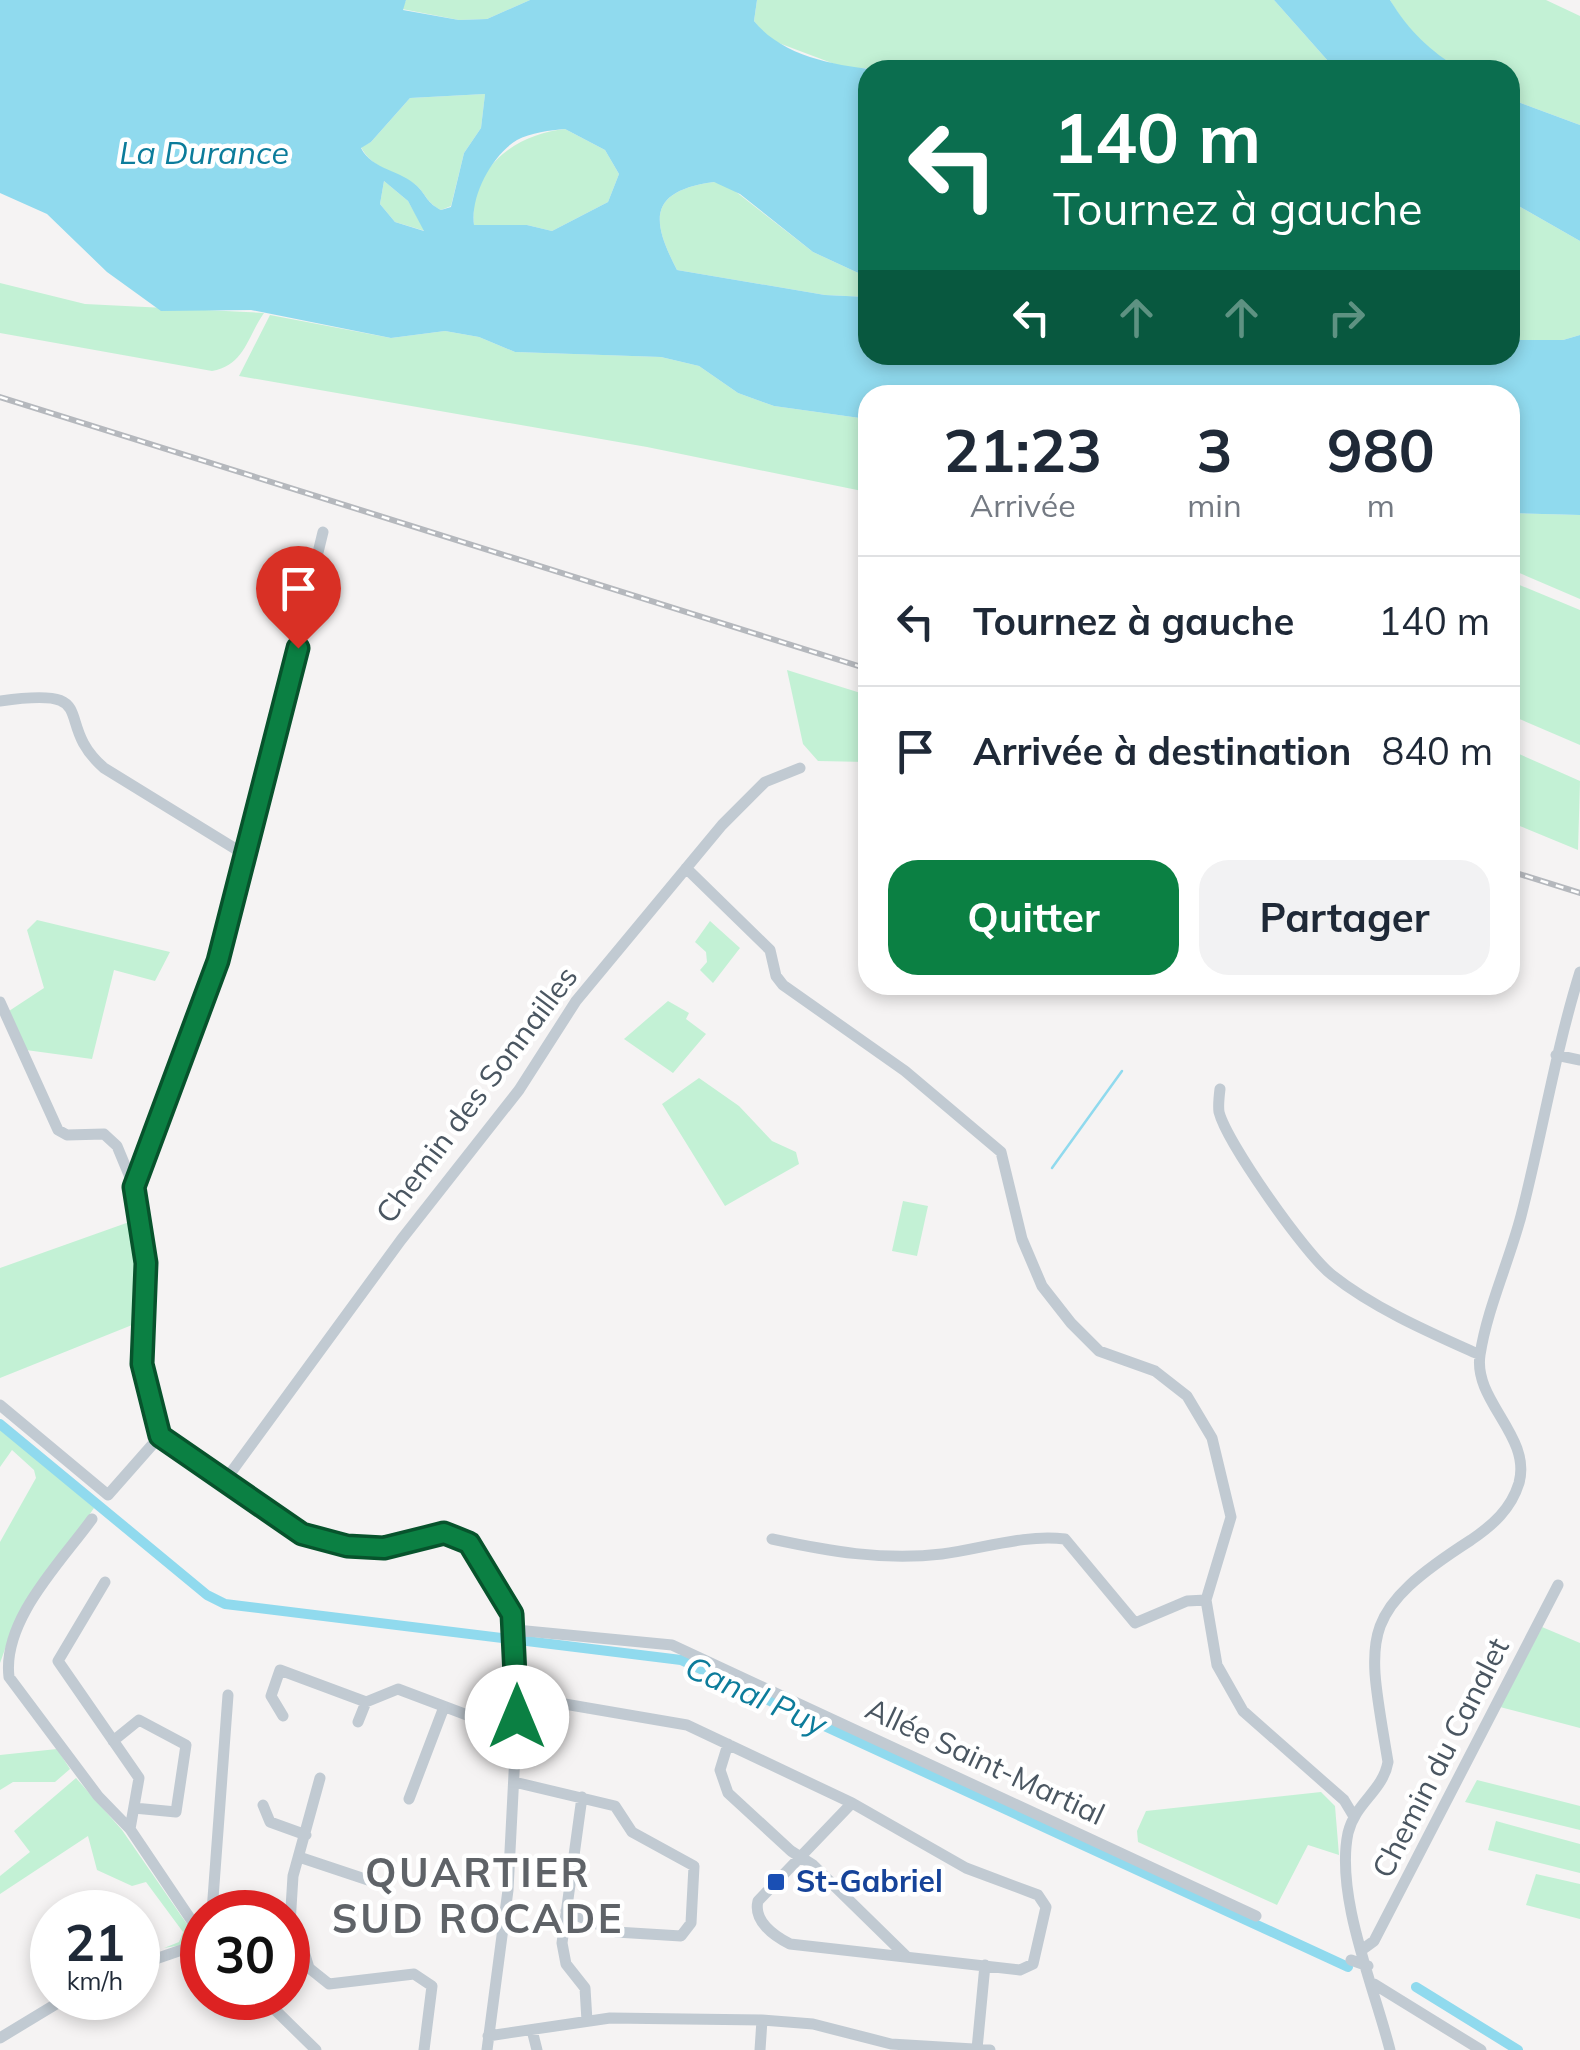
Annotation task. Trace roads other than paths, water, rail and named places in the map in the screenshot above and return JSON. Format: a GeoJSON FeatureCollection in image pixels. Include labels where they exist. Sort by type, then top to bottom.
{"type":"FeatureCollection","features":[{"type":"Feature","properties":{"kind":"street"},"geometry":{"type":"LineString","coordinates":[[134,1187],[218,961],[247,856],[323,532]]}},
{"type":"Feature","properties":{"kind":"street"},"geometry":{"type":"LineString","coordinates":[[0,702],[45,695],[60,698],[70,708],[94,758],[104,768],[247,856]]}},
{"type":"Feature","properties":{"kind":"street","name":"Chemin des Sonnailles"},"geometry":{"type":"LineString","coordinates":[[224,1482],[401,1240],[519,1090],[576,1001],[756,790],[800,768]]}},
{"type":"Feature","properties":{"kind":"street"},"geometry":{"type":"LineString","coordinates":[[686,868],[770,950],[776,976],[783,985],[905,1071],[1001,1152],[1022,1239],[1042,1286],[1076,1330],[1099,1351],[1155,1370],[1187,1396],[1212,1438],[1231,1517],[1206,1600],[1210,1640],[1227,1688],[1261,1730],[1344,1800],[1353,1815]]}},
{"type":"Feature","properties":{"kind":"street"},"geometry":{"type":"LineString","coordinates":[[1390,2050],[1344,1874],[1353,1815],[1385,1780],[1388,1762],[1373,1650],[1388,1604],[1420,1572],[1499,1518],[1518,1486],[1521,1456],[1483,1376],[1480,1355],[1526,1194],[1556,1055],[1580,972]]}},
{"type":"Feature","properties":{"kind":"street"},"geometry":{"type":"LineString","coordinates":[[0,1002],[58,1130],[68,1135],[104,1134],[117,1146],[134,1187],[146,1263],[142,1364],[160,1436],[302,1534],[347,1546],[384,1548],[444,1533],[460,1537],[493,1577],[516,1637],[518,1696],[508,1890],[487,2050]]}},
{"type":"Feature","properties":{"kind":"street"},"geometry":{"type":"LineString","coordinates":[[1556,1055],[1580,1060]]}},
{"type":"Feature","properties":{"kind":"street"},"geometry":{"type":"LineString","coordinates":[[1220,1090],[1218,1110],[1228,1133],[1292,1228],[1330,1274],[1376,1304],[1480,1355]]}},
{"type":"Feature","properties":{"kind":"street"},"geometry":{"type":"LineString","coordinates":[[0,1405],[108,1495],[160,1436]]}},
{"type":"Feature","properties":{"kind":"street"},"geometry":{"type":"LineString","coordinates":[[92,1519],[28,1609],[11,1648],[8,1676],[98,1796],[130,1829],[180,1905]]}},
{"type":"Feature","properties":{"kind":"street"},"geometry":{"type":"LineString","coordinates":[[772,1539],[850,1556],[938,1554],[1028,1539],[1065,1539],[1135,1624],[1186,1601],[1206,1600]]}},
{"type":"Feature","properties":{"kind":"street"},"geometry":{"type":"LineString","coordinates":[[104,1582],[58,1662],[139,1778],[130,1829]]}},
{"type":"Feature","properties":{"kind":"street","name":"Chemin du Canalet"},"geometry":{"type":"LineString","coordinates":[[1363,1949],[1374,1941],[1558,1584]]}},
{"type":"Feature","properties":{"kind":"street","name":"Allée Saint-Martial"},"geometry":{"type":"LineString","coordinates":[[516,1637],[672,1645],[1256,1916]]}},
{"type":"Feature","properties":{"kind":"street"},"geometry":{"type":"LineString","coordinates":[[283,1716],[271,1696],[280,1670],[366,1702],[398,1689],[467,1715],[517,1717]]}},
{"type":"Feature","properties":{"kind":"street"},"geometry":{"type":"LineString","coordinates":[[214,1890],[228,1695]]}},
{"type":"Feature","properties":{"kind":"street"},"geometry":{"type":"LineString","coordinates":[[518,1696],[687,1726],[852,1803],[966,1868],[1043,1900],[1046,1907],[1033,1964],[1020,1970],[790,1944],[762,1922],[757,1913],[758,1901],[852,1803]]}},
{"type":"Feature","properties":{"kind":"street"},"geometry":{"type":"LineString","coordinates":[[358,1722],[366,1702]]}},
{"type":"Feature","properties":{"kind":"street"},"geometry":{"type":"LineString","coordinates":[[409,1800],[444,1707]]}},
{"type":"Feature","properties":{"kind":"street"},"geometry":{"type":"LineString","coordinates":[[113,1741],[138,1720],[186,1744],[176,1812],[134,1808]]}},
{"type":"Feature","properties":{"kind":"street"},"geometry":{"type":"LineString","coordinates":[[728,1744],[720,1770],[728,1792],[907,1957]]}},
{"type":"Feature","properties":{"kind":"street"},"geometry":{"type":"LineString","coordinates":[[292,1890],[320,1778]]}},
{"type":"Feature","properties":{"kind":"street"},"geometry":{"type":"LineString","coordinates":[[514,1782],[615,1806],[632,1832],[688,1859],[696,1873],[688,1931],[672,1937],[616,1932],[566,1911]]}},
{"type":"Feature","properties":{"kind":"street"},"geometry":{"type":"LineString","coordinates":[[582,1797],[562,1955],[585,1988],[587,2021]]}},
{"type":"Feature","properties":{"kind":"street"},"geometry":{"type":"LineString","coordinates":[[263,1805],[270,1822],[306,1835]]}},
{"type":"Feature","properties":{"kind":"street"},"geometry":{"type":"LineString","coordinates":[[299,1857],[377,1883]]}},
{"type":"Feature","properties":{"kind":"street"},"geometry":{"type":"LineString","coordinates":[[1351,1960],[1368,1966]]}},
{"type":"Feature","properties":{"kind":"street"},"geometry":{"type":"LineString","coordinates":[[977,2049],[984,1965]]}},
{"type":"Feature","properties":{"kind":"street"},"geometry":{"type":"LineString","coordinates":[[310,1969],[324,1982],[414,1974],[426,1979],[432,1986],[424,2050]]}},
{"type":"Feature","properties":{"kind":"street"},"geometry":{"type":"LineString","coordinates":[[1374,1984],[1481,2050]]}},
{"type":"Feature","properties":{"kind":"street"},"geometry":{"type":"LineString","coordinates":[[0,2038],[30,2018]]}},
{"type":"Feature","properties":{"kind":"street"},"geometry":{"type":"LineString","coordinates":[[285,2020],[316,2050]]}},
{"type":"Feature","properties":{"kind":"street"},"geometry":{"type":"LineString","coordinates":[[488,2036],[587,2021],[762,2020],[813,2024],[890,2047],[990,2050]]}},
{"type":"Feature","properties":{"kind":"street"},"geometry":{"type":"LineString","coordinates":[[760,2050],[762,2020]]}},
{"type":"Feature","properties":{"kind":"street"},"geometry":{"type":"LineString","coordinates":[[532,2030],[537,2050]]}},
{"type":"Feature","properties":{"kind":"water","name":"La Durance"},"geometry":{"type":"Polygon","coordinates":[[[0,0],[406,0],[403,10],[459,20],[487,19],[530,0],[757,0],[754,21],[780,43],[812,58],[858,67],[858,273],[813,252],[740,194],[714,182],[677,193],[661,211],[663,236],[677,270],[825,295],[858,297],[858,365],[1520,365],[1520,340],[1563,340],[1580,335],[1580,515],[1520,513],[1520,385],[858,385],[858,418],[774,406],[738,393],[699,366],[661,357],[515,352],[479,337],[445,331],[391,338],[251,310],[161,311],[107,272],[47,214],[0,193],[0,0]],[[485,94],[410,98],[361,148],[372,161],[417,186],[441,210],[451,207],[464,153],[481,128],[485,94]],[[565,129],[517,140],[499,156],[479,189],[474,225],[527,225],[552,231],[608,202],[619,174],[605,150],[565,129]],[[384,181],[380,204],[395,222],[424,231],[408,201],[384,181]]]}},
{"type":"Feature","properties":{"kind":"water"},"geometry":{"type":"Polygon","coordinates":[[[1274,0],[1390,0],[1421,40],[1446,60],[1327,60],[1274,0]]]}},
{"type":"Feature","properties":{"kind":"water"},"geometry":{"type":"Polygon","coordinates":[[[1520,103],[1580,125],[1580,241],[1520,207],[1520,103]]]}},
{"type":"Feature","properties":{"kind":"waterway"},"geometry":{"type":"LineString","coordinates":[[1052,1168],[1122,1071]]}},
{"type":"Feature","properties":{"kind":"waterway","name":"Canal Puy"},"geometry":{"type":"LineString","coordinates":[[0,1424],[207,1595],[225,1604],[681,1660],[1348,1967]]}},
{"type":"Feature","properties":{"kind":"waterway","name":"Canal Puy"},"geometry":{"type":"LineString","coordinates":[[1416,1987],[1518,2050]]}},
{"type":"Feature","properties":{"kind":"railway"},"geometry":{"type":"LineString","coordinates":[[0,397],[858,666]]}},
{"type":"Feature","properties":{"kind":"railway"},"geometry":{"type":"LineString","coordinates":[[1520,874],[1580,893]]}},
{"type":"Feature","properties":{"kind":"place","name":"St-Gabriel"},"geometry":{"type":"Point","coordinates":[776,1882]}},
{"type":"Feature","properties":{"kind":"district","name":"QUARTIER SUD ROCADE"},"geometry":{"type":"Point","coordinates":[478,1896]}}]}
